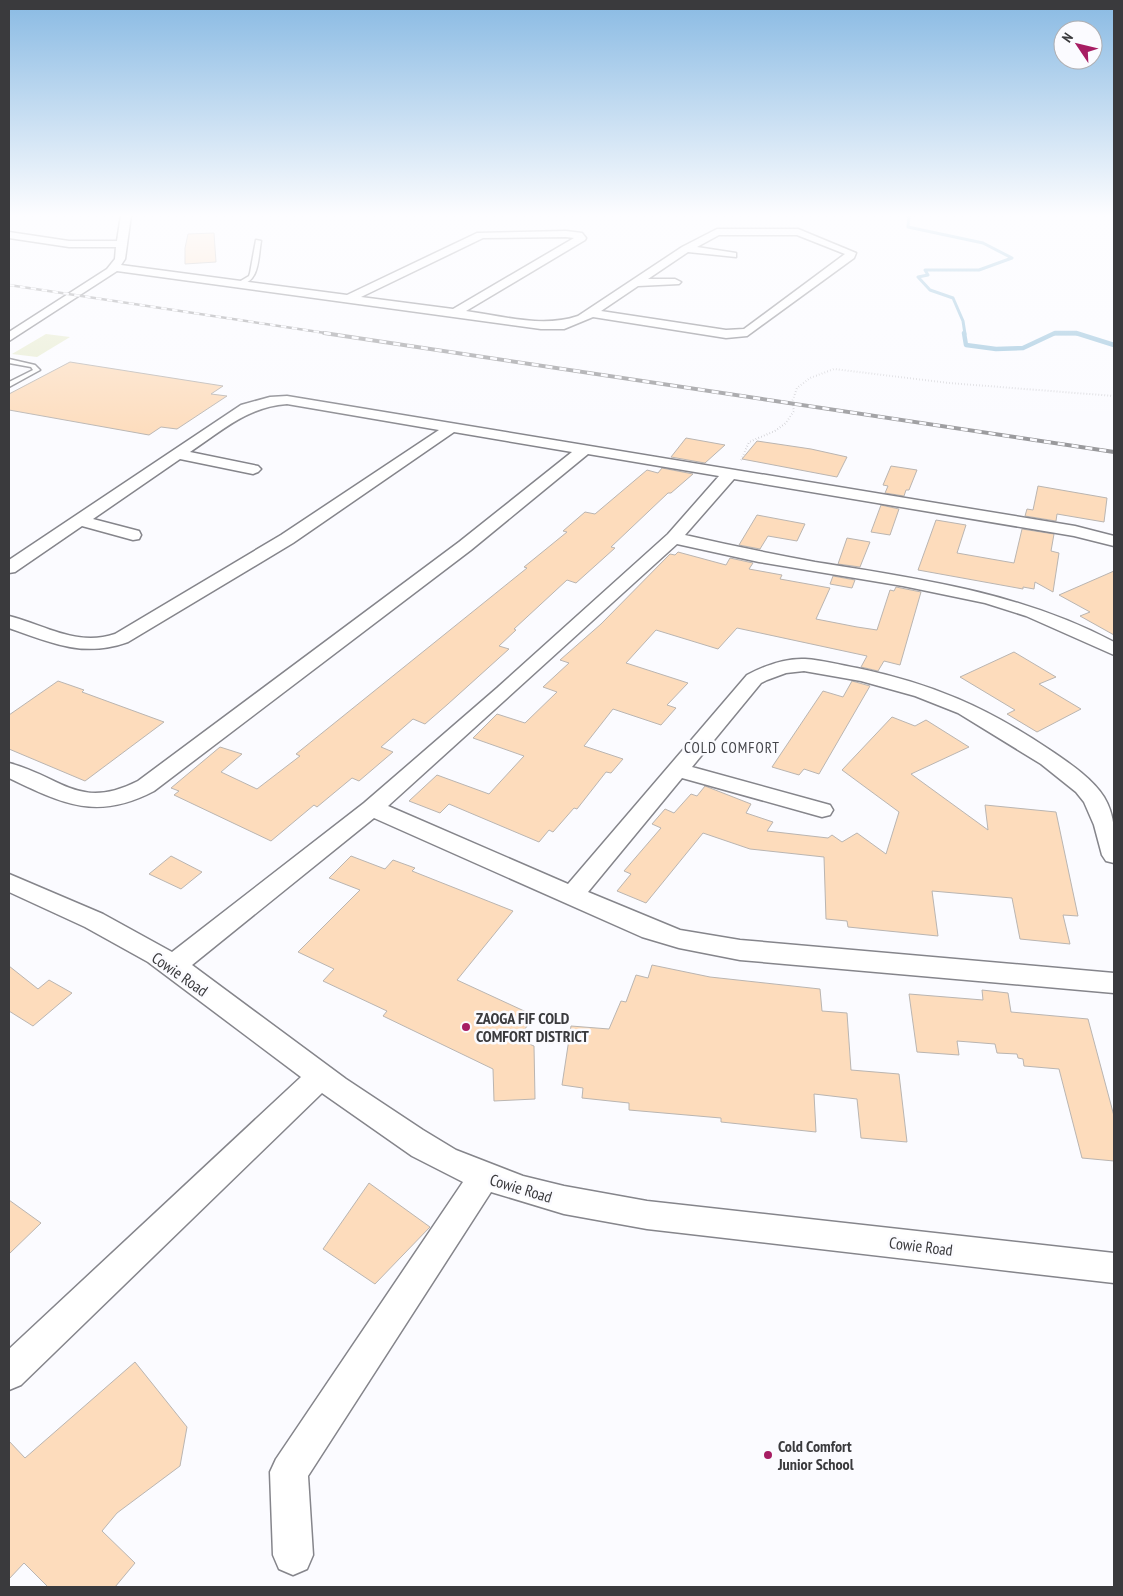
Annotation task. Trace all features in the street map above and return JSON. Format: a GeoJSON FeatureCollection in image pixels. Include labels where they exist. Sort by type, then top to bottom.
{"type":"FeatureCollection","features":[{"type":"Feature","properties":{"kind":"street"},"geometry":{"type":"LineString","coordinates":[[9,337],[81,289]]}},
{"type":"Feature","properties":{"kind":"street"},"geometry":{"type":"LineString","coordinates":[[292,289],[541,325],[564,325],[590,313],[624,289]]}},
{"type":"Feature","properties":{"kind":"street"},"geometry":{"type":"LineString","coordinates":[[350,298],[368,289]]}},
{"type":"Feature","properties":{"kind":"street"},"geometry":{"type":"LineString","coordinates":[[456,313],[495,289]]}},
{"type":"Feature","properties":{"kind":"street"},"geometry":{"type":"LineString","coordinates":[[590,313],[726,334],[747,332],[805,289]]}},
{"type":"Feature","properties":{"kind":"street"},"geometry":{"type":"LineString","coordinates":[[9,568],[246,408],[270,401],[287,400],[1075,531],[1114,542]]}},
{"type":"Feature","properties":{"kind":"street"},"geometry":{"type":"LineString","coordinates":[[9,622],[88,645],[113,640],[229,575],[396,467],[452,427]]}},
{"type":"Feature","properties":{"kind":"street"},"geometry":{"type":"LineString","coordinates":[[9,770],[58,792],[97,800],[121,798],[146,786],[465,546],[584,450]]}},
{"type":"Feature","properties":{"kind":"street"},"geometry":{"type":"LineString","coordinates":[[177,454],[253,469]]}},
{"type":"Feature","properties":{"kind":"street"},"geometry":{"type":"LineString","coordinates":[[173,966],[372,808],[512,686],[674,538],[730,474]]}},
{"type":"Feature","properties":{"kind":"street"},"geometry":{"type":"LineString","coordinates":[[78,520],[134,535]]}},
{"type":"Feature","properties":{"kind":"street"},"geometry":{"type":"LineString","coordinates":[[674,538],[770,559],[982,596],[1071,627],[1114,649]]}},
{"type":"Feature","properties":{"kind":"street"},"geometry":{"type":"LineString","coordinates":[[572,895],[754,679],[771,669],[802,664],[851,673],[912,688],[954,702],[1040,754],[1072,777],[1092,797],[1108,832],[1114,855]]}},
{"type":"Feature","properties":{"kind":"street"},"geometry":{"type":"LineString","coordinates":[[678,770],[822,810]]}},
{"type":"Feature","properties":{"kind":"street"},"geometry":{"type":"LineString","coordinates":[[372,808],[651,930],[709,945],[1114,983]]}},
{"type":"Feature","properties":{"kind":"street","name":"Cowie Road"},"geometry":{"type":"LineString","coordinates":[[9,882],[99,924],[173,966],[320,1076],[399,1132],[443,1158],[484,1177],[526,1192],[654,1216],[1114,1268]]}},
{"type":"Feature","properties":{"kind":"street"},"geometry":{"type":"LineString","coordinates":[[9,1373],[320,1076]]}},
{"type":"Feature","properties":{"kind":"street"},"geometry":{"type":"LineString","coordinates":[[293,1555],[288,1472],[484,1177]]}},
{"type":"Feature","properties":{"kind":"lane"},"geometry":{"type":"LineString","coordinates":[[9,361],[33,366],[37,370],[9,385]]}},
{"type":"Feature","properties":{"kind":"path"},"geometry":{"type":"LineString","coordinates":[[730,474],[740,464],[749,442],[778,431],[790,420],[794,411],[791,404],[794,391],[818,373],[834,369],[949,383],[1114,396]]}},
{"type":"Feature","properties":{"kind":"green space"},"geometry":{"type":"Polygon","coordinates":[[[46,334],[70,337],[37,357],[12,354],[46,334]]]}},
{"type":"Feature","properties":{"kind":"building"},"geometry":{"type":"Polygon","coordinates":[[[70,362],[223,386],[211,394],[227,396],[177,429],[161,427],[149,435],[9,410],[9,394],[70,362]]]}},
{"type":"Feature","properties":{"kind":"building"},"geometry":{"type":"Polygon","coordinates":[[[686,438],[725,445],[705,463],[671,457],[686,438]]]}},
{"type":"Feature","properties":{"kind":"building"},"geometry":{"type":"Polygon","coordinates":[[[757,441],[811,449],[847,457],[837,477],[742,459],[757,441]]]}},
{"type":"Feature","properties":{"kind":"building"},"geometry":{"type":"Polygon","coordinates":[[[891,466],[917,470],[909,490],[906,490],[904,496],[885,493],[888,486],[883,485],[891,466]]]}},
{"type":"Feature","properties":{"kind":"building"},"geometry":{"type":"Polygon","coordinates":[[[662,468],[693,474],[671,493],[668,493],[611,547],[615,548],[576,583],[567,580],[514,629],[516,630],[499,646],[509,649],[448,704],[425,724],[413,719],[381,747],[393,752],[359,781],[352,778],[317,807],[314,805],[271,841],[174,795],[179,791],[171,788],[220,747],[242,754],[221,772],[257,789],[300,756],[296,754],[527,568],[524,567],[567,532],[563,531],[585,512],[595,514],[647,470],[658,473],[662,468]]]}},
{"type":"Feature","properties":{"kind":"building"},"geometry":{"type":"Polygon","coordinates":[[[1038,486],[1107,498],[1104,522],[1057,514],[1056,521],[1025,516],[1027,509],[1033,510],[1038,486]]]}},
{"type":"Feature","properties":{"kind":"building"},"geometry":{"type":"Polygon","coordinates":[[[881,505],[899,509],[890,535],[871,532],[881,505]]]}},
{"type":"Feature","properties":{"kind":"building"},"geometry":{"type":"Polygon","coordinates":[[[757,515],[805,524],[797,541],[768,536],[760,549],[739,545],[757,515]]]}},
{"type":"Feature","properties":{"kind":"building"},"geometry":{"type":"Polygon","coordinates":[[[936,520],[966,525],[957,553],[1014,563],[1022,529],[1054,534],[1051,551],[1059,553],[1053,592],[1035,582],[1034,589],[1023,587],[1023,589],[918,570],[936,520]]]}},
{"type":"Feature","properties":{"kind":"building"},"geometry":{"type":"Polygon","coordinates":[[[847,538],[870,542],[860,567],[838,564],[847,538]]]}},
{"type":"Feature","properties":{"kind":"building"},"geometry":{"type":"Polygon","coordinates":[[[678,552],[726,565],[730,558],[753,563],[749,569],[782,575],[780,579],[830,588],[816,619],[857,627],[877,630],[890,590],[894,591],[896,587],[921,592],[900,665],[884,661],[878,671],[861,667],[867,656],[737,628],[718,649],[656,630],[626,663],[688,683],[667,705],[676,708],[661,725],[613,709],[584,746],[623,759],[611,773],[606,772],[577,809],[574,808],[553,832],[549,830],[539,842],[449,804],[440,813],[409,801],[437,775],[489,794],[524,756],[473,738],[497,714],[525,723],[557,692],[543,687],[569,663],[560,660],[601,624],[670,554],[675,555],[678,552]]]}},
{"type":"Feature","properties":{"kind":"building"},"geometry":{"type":"Polygon","coordinates":[[[1114,571],[1114,635],[1080,616],[1090,612],[1059,595],[1114,571]]]}},
{"type":"Feature","properties":{"kind":"building"},"geometry":{"type":"Polygon","coordinates":[[[833,576],[855,580],[852,588],[830,584],[833,576]]]}},
{"type":"Feature","properties":{"kind":"building"},"geometry":{"type":"Polygon","coordinates":[[[1014,652],[1056,677],[1039,684],[1081,709],[1037,732],[1007,714],[1015,710],[960,677],[1014,652]]]}},
{"type":"Feature","properties":{"kind":"building"},"geometry":{"type":"Polygon","coordinates":[[[58,681],[84,690],[82,692],[164,722],[85,781],[9,749],[9,715],[58,681]]]}},
{"type":"Feature","properties":{"kind":"building"},"geometry":{"type":"Polygon","coordinates":[[[852,681],[870,686],[819,774],[804,769],[799,775],[772,767],[823,691],[843,697],[852,681]]]}},
{"type":"Feature","properties":{"kind":"building"},"geometry":{"type":"Polygon","coordinates":[[[892,717],[915,726],[926,720],[969,747],[911,774],[988,830],[985,805],[1056,812],[1078,916],[1063,915],[1070,944],[1020,939],[1012,898],[932,891],[938,936],[848,927],[847,921],[826,919],[824,857],[750,849],[703,833],[646,903],[617,891],[631,874],[624,871],[661,828],[652,824],[665,809],[674,813],[691,794],[697,796],[705,786],[751,804],[746,813],[773,822],[767,831],[828,838],[832,835],[842,842],[857,833],[886,854],[899,812],[842,770],[892,717]]]}},
{"type":"Feature","properties":{"kind":"building"},"geometry":{"type":"Polygon","coordinates":[[[171,856],[202,872],[181,889],[149,874],[171,856]]]}},
{"type":"Feature","properties":{"kind":"building"},"geometry":{"type":"Polygon","coordinates":[[[351,856],[385,869],[393,860],[415,868],[412,871],[513,911],[457,980],[535,1016],[517,1039],[534,1046],[535,1099],[494,1101],[493,1069],[383,1016],[387,1011],[323,981],[334,969],[298,952],[360,890],[329,878],[351,856]]]}},
{"type":"Feature","properties":{"kind":"building"},"geometry":{"type":"Polygon","coordinates":[[[652,965],[710,977],[820,989],[822,1011],[847,1013],[851,1070],[899,1074],[907,1142],[861,1138],[857,1099],[814,1094],[816,1132],[721,1122],[721,1118],[629,1110],[629,1103],[582,1098],[583,1088],[562,1085],[571,1026],[609,1029],[621,1001],[626,1002],[636,975],[648,978],[652,965]]]}},
{"type":"Feature","properties":{"kind":"building"},"geometry":{"type":"Polygon","coordinates":[[[9,966],[38,989],[49,980],[72,993],[33,1026],[9,1011],[9,966]]]}},
{"type":"Feature","properties":{"kind":"building"},"geometry":{"type":"Polygon","coordinates":[[[982,990],[1008,993],[1011,1012],[1088,1019],[1114,1116],[1114,1161],[1082,1158],[1059,1069],[1024,1066],[1023,1059],[1018,1058],[1017,1054],[997,1053],[995,1044],[957,1041],[959,1055],[917,1052],[909,994],[983,1000],[982,990]]]}},
{"type":"Feature","properties":{"kind":"building"},"geometry":{"type":"Polygon","coordinates":[[[369,1183],[430,1227],[375,1284],[323,1249],[369,1183]]]}},
{"type":"Feature","properties":{"kind":"building"},"geometry":{"type":"Polygon","coordinates":[[[9,1200],[41,1223],[9,1254],[9,1200]]]}},
{"type":"Feature","properties":{"kind":"building"},"geometry":{"type":"Polygon","coordinates":[[[135,1362],[187,1427],[180,1466],[117,1513],[102,1531],[135,1563],[115,1587],[48,1587],[24,1563],[9,1579],[9,1441],[25,1458],[135,1362]]]}},
{"type":"Feature","properties":{"kind":"waterway"},"geometry":{"type":"LineString","coordinates":[[930,289],[953,298],[963,321],[965,334]]}},
{"type":"Feature","properties":{"kind":"waterway"},"geometry":{"type":"LineString","coordinates":[[964,333],[966,345],[996,349],[1023,348],[1055,333],[1076,333],[1114,345]]}},
{"type":"Feature","properties":{"kind":"waterway"},"geometry":{"type":"LineString","coordinates":[[1053,334],[1079,334]]}},
{"type":"Feature","properties":{"kind":"railway"},"geometry":{"type":"LineString","coordinates":[[39,289],[332,334]]}},
{"type":"Feature","properties":{"kind":"railway"},"geometry":{"type":"LineString","coordinates":[[324,333],[1114,452]]}},
{"type":"Feature","properties":{"kind":"place","name":"ZAOGA FIF COLD COMFORT DISTRICT"},"geometry":{"type":"Point","coordinates":[466,1027]}},
{"type":"Feature","properties":{"kind":"place","name":"Cold Comfort Junior School"},"geometry":{"type":"Point","coordinates":[768,1455]}},
{"type":"Feature","properties":{"kind":"district","name":"COLD COMFORT"},"geometry":{"type":"Point","coordinates":[732,748]}}]}
